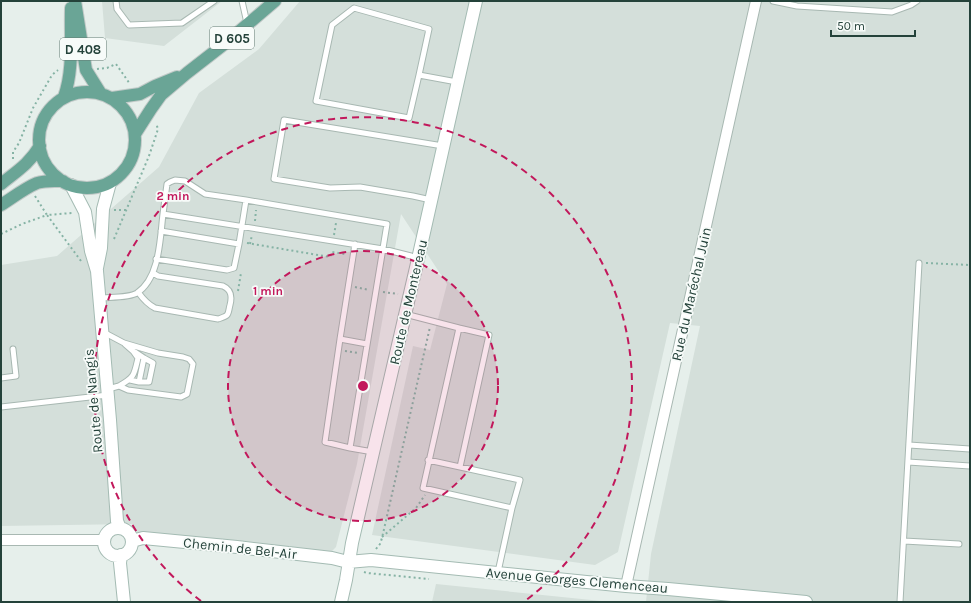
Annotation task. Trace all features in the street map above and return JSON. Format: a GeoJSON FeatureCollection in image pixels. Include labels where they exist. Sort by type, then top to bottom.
{"type":"FeatureCollection","features":[{"type":"Feature","properties":{"kind":"main road","name":"D 408"},"geometry":{"type":"LineString","coordinates":[[64,97],[68,88],[70,71],[71,1]]}},
{"type":"Feature","properties":{"kind":"main road","name":"D 408"},"geometry":{"type":"LineString","coordinates":[[75,1],[86,70],[101,94]]}},
{"type":"Feature","properties":{"kind":"main road","name":"D 605"},"geometry":{"type":"LineString","coordinates":[[135,134],[161,95],[275,1]]}},
{"type":"Feature","properties":{"kind":"main road","name":"Route de Montereau"},"geometry":{"type":"LineString","coordinates":[[341,602],[352,543],[476,1]]}},
{"type":"Feature","properties":{"kind":"main road","name":"D 605"},"geometry":{"type":"LineString","coordinates":[[112,98],[140,94],[187,73]]}},
{"type":"Feature","properties":{"kind":"main road"},"geometry":{"type":"LineString","coordinates":[[88,92],[101,94],[112,98],[128,114],[133,122],[136,140],[135,150],[130,164],[119,178],[110,183],[97,187],[85,188],[68,183],[54,176],[41,154],[40,133],[42,122],[47,113],[64,97],[88,92]]}},
{"type":"Feature","properties":{"kind":"main road"},"geometry":{"type":"LineString","coordinates":[[1,184],[28,162],[40,146]]}},
{"type":"Feature","properties":{"kind":"main road"},"geometry":{"type":"LineString","coordinates":[[1,205],[38,183],[48,181],[68,183]]}},
{"type":"Feature","properties":{"kind":"main road","name":"Route de Nangis"},"geometry":{"type":"LineString","coordinates":[[68,183],[85,212],[91,251],[97,271],[117,521],[120,528]]}},
{"type":"Feature","properties":{"kind":"main road","name":"Route de Nangis"},"geometry":{"type":"LineString","coordinates":[[97,271],[101,248],[103,209],[110,183]]}},
{"type":"Feature","properties":{"kind":"main road"},"geometry":{"type":"LineString","coordinates":[[120,528],[130,534],[132,544],[129,551],[125,554],[112,554],[109,552],[105,544],[106,536],[112,530],[120,528]]}},
{"type":"Feature","properties":{"kind":"main road","name":"Chemin de Bel-Air"},"geometry":{"type":"LineString","coordinates":[[132,541],[143,538],[237,547],[332,558],[348,562]]}},
{"type":"Feature","properties":{"kind":"main road"},"geometry":{"type":"LineString","coordinates":[[121,555],[120,562],[124,602]]}},
{"type":"Feature","properties":{"kind":"main road","name":"Avenue Georges Clemenceau"},"geometry":{"type":"LineString","coordinates":[[348,562],[371,560],[626,586],[806,602]]}},
{"type":"Feature","properties":{"kind":"street","name":"Rue du Maréchal Juin"},"geometry":{"type":"LineString","coordinates":[[626,586],[756,1]]}},
{"type":"Feature","properties":{"kind":"street"},"geometry":{"type":"LineString","coordinates":[[1,540],[105,540]]}},
{"type":"Feature","properties":{"kind":"lane"},"geometry":{"type":"LineString","coordinates":[[116,1],[117,9],[130,25],[182,23],[214,1]]}},
{"type":"Feature","properties":{"kind":"lane"},"geometry":{"type":"LineString","coordinates":[[242,1],[247,25]]}},
{"type":"Feature","properties":{"kind":"lane"},"geometry":{"type":"LineString","coordinates":[[773,1],[892,12],[911,5],[917,1]]}},
{"type":"Feature","properties":{"kind":"lane"},"geometry":{"type":"LineString","coordinates":[[354,8],[429,29],[419,75],[409,118],[316,101],[332,25],[354,8]]}},
{"type":"Feature","properties":{"kind":"lane"},"geometry":{"type":"LineString","coordinates":[[419,75],[457,82]]}},
{"type":"Feature","properties":{"kind":"lane"},"geometry":{"type":"LineString","coordinates":[[431,200],[360,187],[330,188],[274,179],[284,120],[443,146]]}},
{"type":"Feature","properties":{"kind":"lane"},"geometry":{"type":"LineString","coordinates":[[99,298],[136,294],[149,282],[156,259],[167,184],[175,180],[185,181],[205,194],[387,224],[350,448]]}},
{"type":"Feature","properties":{"kind":"lane"},"geometry":{"type":"LineString","coordinates":[[156,259],[227,270],[234,268],[246,200]]}},
{"type":"Feature","properties":{"kind":"lane"},"geometry":{"type":"LineString","coordinates":[[163,214],[355,244],[383,249],[418,259]]}},
{"type":"Feature","properties":{"kind":"lane"},"geometry":{"type":"LineString","coordinates":[[160,231],[239,244]]}},
{"type":"Feature","properties":{"kind":"lane"},"geometry":{"type":"LineString","coordinates":[[355,244],[325,442],[374,452]]}},
{"type":"Feature","properties":{"kind":"lane"},"geometry":{"type":"LineString","coordinates":[[900,602],[919,263]]}},
{"type":"Feature","properties":{"kind":"lane"},"geometry":{"type":"LineString","coordinates":[[138,292],[149,305],[155,308],[218,318],[227,315],[232,296],[227,288],[223,286],[158,276],[152,273]]}},
{"type":"Feature","properties":{"kind":"lane"},"geometry":{"type":"LineString","coordinates":[[405,314],[489,335],[460,466]]}},
{"type":"Feature","properties":{"kind":"lane"},"geometry":{"type":"LineString","coordinates":[[459,328],[428,460],[423,488],[512,508]]}},
{"type":"Feature","properties":{"kind":"lane"},"geometry":{"type":"LineString","coordinates":[[102,334],[107,334],[124,343],[158,353],[183,357],[189,359],[192,364],[187,394],[181,397],[128,390],[119,386]]}},
{"type":"Feature","properties":{"kind":"lane"},"geometry":{"type":"LineString","coordinates":[[340,339],[367,344]]}},
{"type":"Feature","properties":{"kind":"lane"},"geometry":{"type":"LineString","coordinates":[[124,343],[133,351],[153,363],[149,382],[130,380]]}},
{"type":"Feature","properties":{"kind":"lane"},"geometry":{"type":"LineString","coordinates":[[1,378],[16,376],[13,349]]}},
{"type":"Feature","properties":{"kind":"lane"},"geometry":{"type":"LineString","coordinates":[[1,407],[107,392],[130,380],[134,375],[138,358],[133,351]]}},
{"type":"Feature","properties":{"kind":"lane"},"geometry":{"type":"LineString","coordinates":[[139,382],[144,358]]}},
{"type":"Feature","properties":{"kind":"lane"},"geometry":{"type":"LineString","coordinates":[[909,445],[970,449]]}},
{"type":"Feature","properties":{"kind":"lane"},"geometry":{"type":"LineString","coordinates":[[428,460],[520,480],[512,508],[498,573]]}},
{"type":"Feature","properties":{"kind":"lane"},"geometry":{"type":"LineString","coordinates":[[908,462],[970,466]]}},
{"type":"Feature","properties":{"kind":"lane"},"geometry":{"type":"LineString","coordinates":[[904,541],[959,544]]}},
{"type":"Feature","properties":{"kind":"path"},"geometry":{"type":"LineString","coordinates":[[86,70],[107,68],[116,64],[131,85],[134,84],[140,94]]}},
{"type":"Feature","properties":{"kind":"path"},"geometry":{"type":"LineString","coordinates":[[19,170],[13,160],[13,152],[18,144],[33,108],[52,75],[58,70],[63,69],[70,71]]}},
{"type":"Feature","properties":{"kind":"path"},"geometry":{"type":"LineString","coordinates":[[112,245],[149,156],[158,129],[151,109]]}},
{"type":"Feature","properties":{"kind":"path"},"geometry":{"type":"LineString","coordinates":[[29,187],[47,215],[81,261]]}},
{"type":"Feature","properties":{"kind":"path"},"geometry":{"type":"LineString","coordinates":[[1,234],[22,224],[47,215],[85,212]]}},
{"type":"Feature","properties":{"kind":"path"},"geometry":{"type":"LineString","coordinates":[[246,243],[330,257],[338,215]]}},
{"type":"Feature","properties":{"kind":"path"},"geometry":{"type":"LineString","coordinates":[[332,252],[348,254]]}},
{"type":"Feature","properties":{"kind":"path"},"geometry":{"type":"LineString","coordinates":[[919,263],[970,265]]}},
{"type":"Feature","properties":{"kind":"path"},"geometry":{"type":"LineString","coordinates":[[237,295],[241,273]]}},
{"type":"Feature","properties":{"kind":"path"},"geometry":{"type":"LineString","coordinates":[[349,286],[398,294]]}},
{"type":"Feature","properties":{"kind":"path"},"geometry":{"type":"LineString","coordinates":[[376,549],[382,538],[432,321]]}},
{"type":"Feature","properties":{"kind":"path"},"geometry":{"type":"LineString","coordinates":[[339,350],[365,354]]}},
{"type":"Feature","properties":{"kind":"path"},"geometry":{"type":"LineString","coordinates":[[382,538],[416,508],[429,489]]}},
{"type":"Feature","properties":{"kind":"shaded area"},"geometry":{"type":"Polygon","coordinates":[[[102,1],[222,1],[164,46],[105,38],[102,1]]]}},
{"type":"Feature","properties":{"kind":"shaded area"},"geometry":{"type":"Polygon","coordinates":[[[300,1],[970,1],[970,602],[646,602],[651,554],[700,326],[670,323],[618,552],[595,565],[372,535],[413,346],[430,350],[447,284],[401,214],[357,464],[336,547],[330,553],[135,534],[132,524],[1,526],[1,265],[57,256],[159,167],[199,93],[259,49],[300,1]]]}},
{"type":"Feature","properties":{"kind":"shaded area"},"geometry":{"type":"Polygon","coordinates":[[[436,584],[611,602],[432,602],[436,584]]]}}]}
